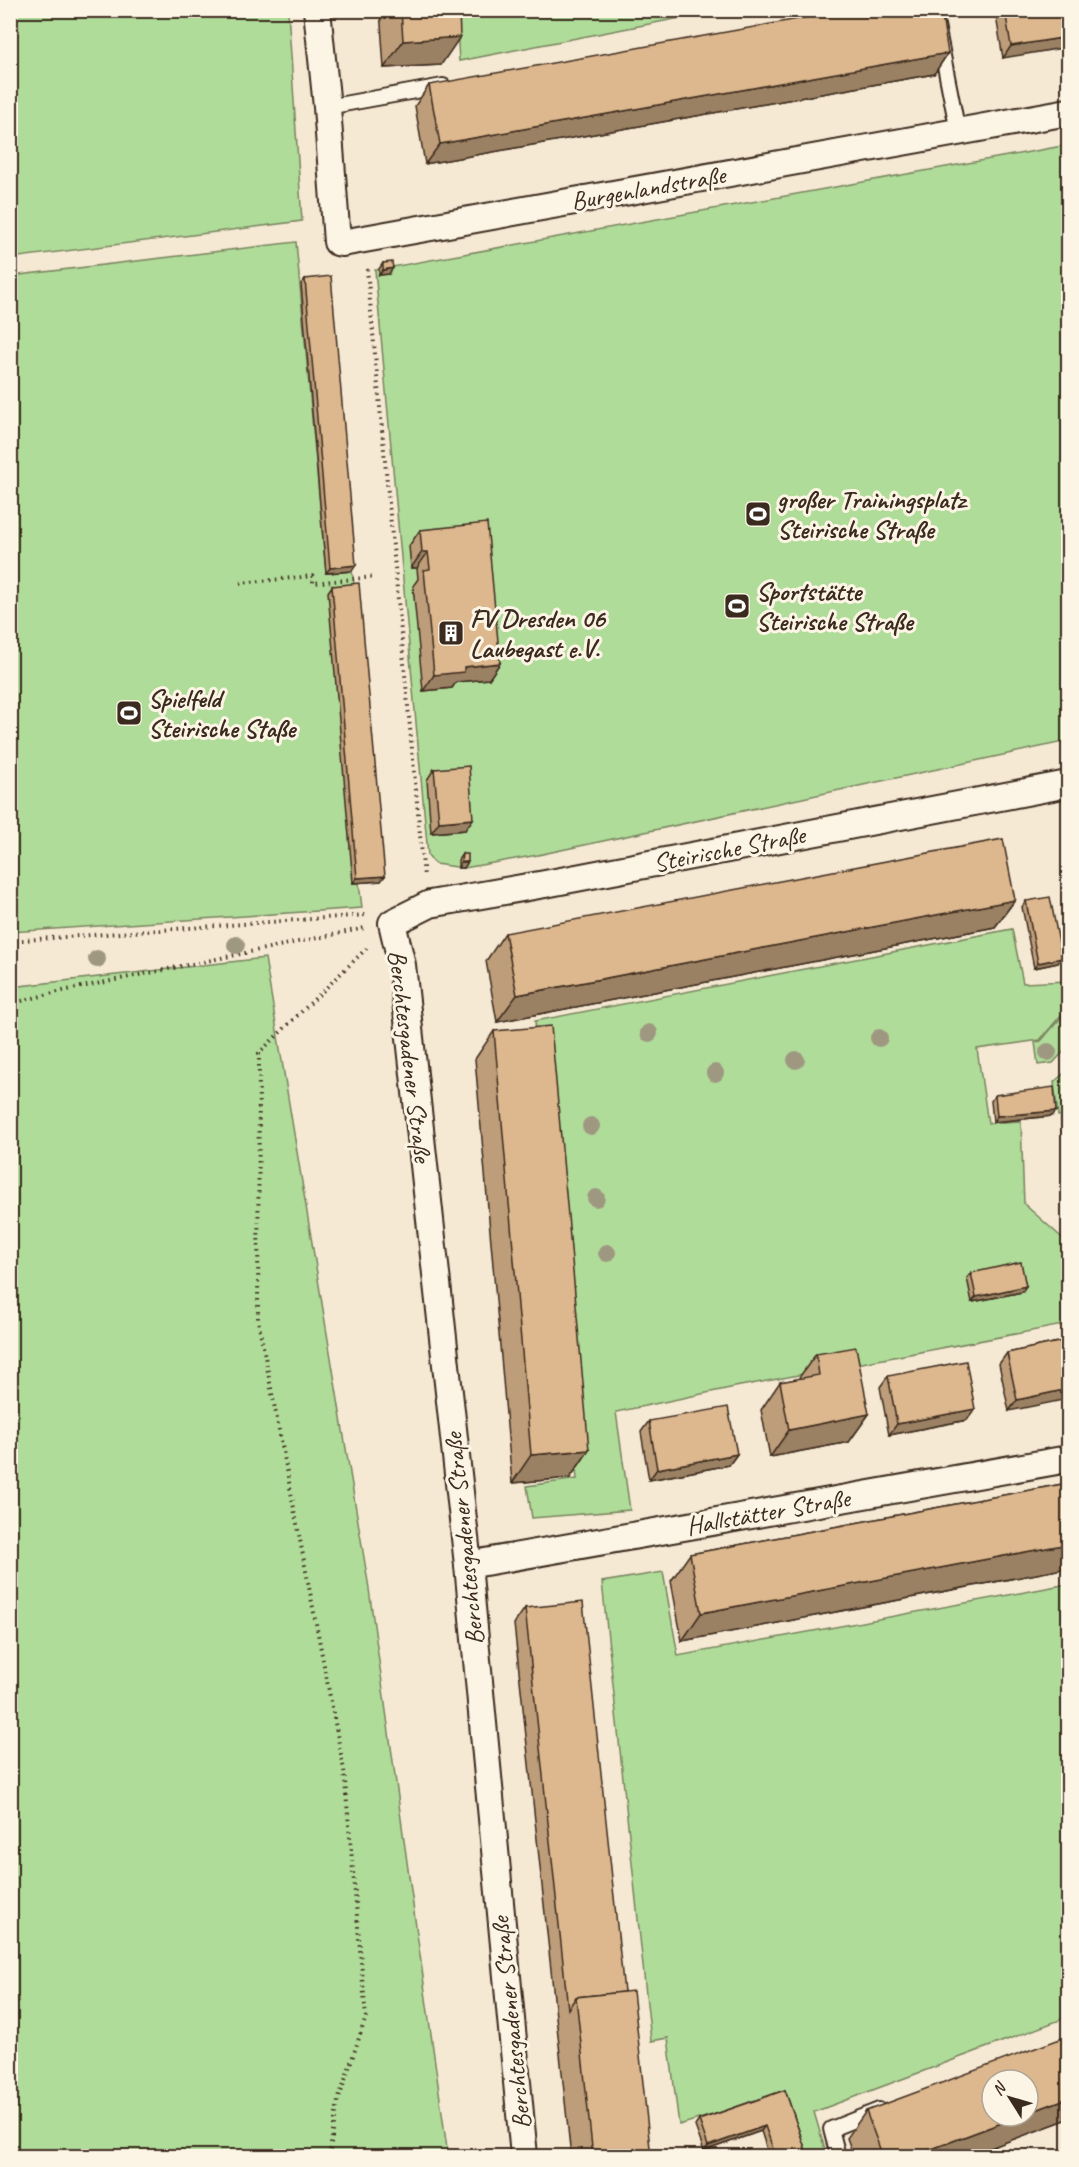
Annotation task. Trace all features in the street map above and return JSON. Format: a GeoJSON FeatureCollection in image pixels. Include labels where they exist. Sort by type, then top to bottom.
{"type":"FeatureCollection","features":[{"type":"Feature","properties":{"kind":"street"},"geometry":{"type":"LineString","coordinates":[[317,10],[340,242]]}},
{"type":"Feature","properties":{"kind":"street","name":"Burgenlandstraße"},"geometry":{"type":"LineString","coordinates":[[340,242],[1068,112]]}},
{"type":"Feature","properties":{"kind":"street","name":"Steirische Straße"},"geometry":{"type":"LineString","coordinates":[[392,923],[430,904],[1068,784]]}},
{"type":"Feature","properties":{"kind":"street","name":"Berchtesgadener Straße"},"geometry":{"type":"LineString","coordinates":[[392,923],[402,965],[468,1565],[524,2157]]}},
{"type":"Feature","properties":{"kind":"street","name":"Hallstätter Straße"},"geometry":{"type":"LineString","coordinates":[[468,1565],[1068,1459]]}},
{"type":"Feature","properties":{"kind":"lane"},"geometry":{"type":"LineString","coordinates":[[934,10],[958,132]]}},
{"type":"Feature","properties":{"kind":"lane"},"geometry":{"type":"LineString","coordinates":[[327,106],[455,84]]}},
{"type":"Feature","properties":{"kind":"lane"},"geometry":{"type":"LineString","coordinates":[[838,2157],[831,2129],[896,2103]]}},
{"type":"Feature","properties":{"kind":"path"},"geometry":{"type":"LineString","coordinates":[[340,242],[368,270],[422,867],[430,904]]}},
{"type":"Feature","properties":{"kind":"path"},"geometry":{"type":"LineString","coordinates":[[240,583],[313,576],[313,583],[374,577]]}},
{"type":"Feature","properties":{"kind":"path"},"geometry":{"type":"LineString","coordinates":[[10,941],[371,914],[392,923]]}},
{"type":"Feature","properties":{"kind":"path"},"geometry":{"type":"LineString","coordinates":[[10,1004],[392,923]]}},
{"type":"Feature","properties":{"kind":"path"},"geometry":{"type":"LineString","coordinates":[[329,2157],[338,2101],[366,2017],[344,1770],[258,1320],[259,1053],[392,923]]}},
{"type":"Feature","properties":{"kind":"green space"},"geometry":{"type":"Polygon","coordinates":[[[456,10],[716,11],[459,61],[456,10]]]}},
{"type":"Feature","properties":{"kind":"green space"},"geometry":{"type":"Polygon","coordinates":[[[10,11],[288,11],[302,221],[11,258],[10,11]]]}},
{"type":"Feature","properties":{"kind":"green space","name":"Sportstätte Steirische Straße"},"geometry":{"type":"Polygon","coordinates":[[[1068,145],[1068,741],[538,855],[464,868],[435,864],[428,855],[375,270],[1068,145]]]}},
{"type":"Feature","properties":{"kind":"green space"},"geometry":{"type":"Polygon","coordinates":[[[296,242],[326,573],[352,571],[355,589],[329,591],[354,883],[359,883],[362,908],[11,932],[11,276],[296,242]]]}},
{"type":"Feature","properties":{"kind":"green space"},"geometry":{"type":"Polygon","coordinates":[[[1012,929],[1023,983],[1068,981],[1068,1007],[1040,1040],[977,1049],[988,1123],[1021,1121],[1024,1204],[1068,1243],[1068,1324],[616,1412],[630,1510],[532,1518],[527,1486],[577,1479],[535,1021],[1012,929]]]}},
{"type":"Feature","properties":{"kind":"green space"},"geometry":{"type":"Polygon","coordinates":[[[265,958],[368,1582],[448,2156],[11,2156],[11,987],[265,958]]]}},
{"type":"Feature","properties":{"kind":"green space"},"geometry":{"type":"Polygon","coordinates":[[[1068,1009],[1068,1047],[1053,1063],[1038,1065],[1035,1042],[1041,1041],[1068,1009]]]}},
{"type":"Feature","properties":{"kind":"green space"},"geometry":{"type":"Polygon","coordinates":[[[1068,1070],[1068,1115],[1058,1116],[1054,1082],[1068,1070]]]}},
{"type":"Feature","properties":{"kind":"green space"},"geometry":{"type":"Polygon","coordinates":[[[663,1572],[678,1656],[1068,1584],[1068,2017],[814,2112],[827,2156],[801,2156],[782,2094],[679,2125],[668,2038],[651,2041],[602,1582],[663,1572]]]}},
{"type":"Feature","properties":{"kind":"building"},"geometry":{"type":"Polygon","coordinates":[[[401,10],[459,10],[460,37],[403,41],[401,10]]]}},
{"type":"Feature","properties":{"kind":"building"},"geometry":{"type":"Polygon","coordinates":[[[849,10],[941,10],[948,53],[440,144],[429,85],[849,10]]]}},
{"type":"Feature","properties":{"kind":"building"},"geometry":{"type":"Polygon","coordinates":[[[1005,10],[1068,10],[1068,37],[1011,46],[1005,10]]]}},
{"type":"Feature","properties":{"kind":"building"},"geometry":{"type":"Polygon","coordinates":[[[392,262],[393,268],[383,270],[383,263],[392,262]]]}},
{"type":"Feature","properties":{"kind":"building"},"geometry":{"type":"Polygon","coordinates":[[[331,276],[356,565],[330,568],[305,279],[331,276]]]}},
{"type":"Feature","properties":{"kind":"building","name":"FV Dresden 06 Laubegast e.V."},"geometry":{"type":"Polygon","coordinates":[[[487,523],[500,663],[464,667],[464,672],[434,675],[424,570],[430,569],[428,552],[422,552],[420,530],[487,523]]]}},
{"type":"Feature","properties":{"kind":"building"},"geometry":{"type":"Polygon","coordinates":[[[359,583],[385,876],[357,878],[332,586],[359,583]]]}},
{"type":"Feature","properties":{"kind":"building"},"geometry":{"type":"Polygon","coordinates":[[[469,766],[473,819],[439,822],[434,769],[469,766]]]}},
{"type":"Feature","properties":{"kind":"building"},"geometry":{"type":"Polygon","coordinates":[[[1003,839],[1015,900],[517,995],[505,933],[1003,839]]]}},
{"type":"Feature","properties":{"kind":"building"},"geometry":{"type":"Polygon","coordinates":[[[462,854],[468,854],[468,862],[461,862],[462,854]]]}},
{"type":"Feature","properties":{"kind":"building"},"geometry":{"type":"Polygon","coordinates":[[[1050,897],[1062,958],[1038,963],[1026,901],[1050,897]]]}},
{"type":"Feature","properties":{"kind":"building"},"geometry":{"type":"Polygon","coordinates":[[[551,1026],[589,1450],[531,1455],[494,1031],[551,1026]]]}},
{"type":"Feature","properties":{"kind":"building"},"geometry":{"type":"Polygon","coordinates":[[[1054,1087],[1056,1111],[997,1116],[995,1095],[1054,1087]]]}},
{"type":"Feature","properties":{"kind":"building"},"geometry":{"type":"Polygon","coordinates":[[[1065,1113],[1068,1113],[1068,1128],[1066,1128],[1065,1113]]]}},
{"type":"Feature","properties":{"kind":"building"},"geometry":{"type":"Polygon","coordinates":[[[1021,1262],[1026,1286],[976,1297],[971,1273],[1021,1262]]]}},
{"type":"Feature","properties":{"kind":"building"},"geometry":{"type":"Polygon","coordinates":[[[1068,1340],[1068,1389],[1017,1400],[1007,1353],[1068,1340]]]}},
{"type":"Feature","properties":{"kind":"building"},"geometry":{"type":"Polygon","coordinates":[[[856,1347],[869,1414],[789,1430],[780,1382],[819,1375],[816,1354],[856,1347]]]}},
{"type":"Feature","properties":{"kind":"building"},"geometry":{"type":"Polygon","coordinates":[[[966,1361],[975,1409],[897,1424],[888,1376],[966,1361]]]}},
{"type":"Feature","properties":{"kind":"building"},"geometry":{"type":"Polygon","coordinates":[[[728,1407],[737,1454],[657,1469],[649,1421],[728,1407]]]}},
{"type":"Feature","properties":{"kind":"building"},"geometry":{"type":"Polygon","coordinates":[[[1068,1483],[1068,1544],[701,1613],[690,1554],[1068,1483]]]}},
{"type":"Feature","properties":{"kind":"building"},"geometry":{"type":"Polygon","coordinates":[[[583,1602],[624,1992],[576,1997],[568,2009],[525,1608],[583,1602]]]}},
{"type":"Feature","properties":{"kind":"building"},"geometry":{"type":"Polygon","coordinates":[[[633,1991],[651,2157],[593,2157],[576,1997],[633,1991]]]}},
{"type":"Feature","properties":{"kind":"building"},"geometry":{"type":"Polygon","coordinates":[[[1068,2036],[1068,2098],[1040,2108],[1040,2068],[982,2068],[1068,2036]]]}},
{"type":"Feature","properties":{"kind":"building"},"geometry":{"type":"Polygon","coordinates":[[[980,2069],[980,2128],[988,2128],[910,2157],[883,2157],[866,2111],[980,2069]]]}},
{"type":"Feature","properties":{"kind":"building"},"geometry":{"type":"Polygon","coordinates":[[[785,2090],[808,2157],[776,2157],[765,2126],[708,2146],[699,2120],[785,2090]]]}},
{"type":"Feature","properties":{"kind":"building"},"geometry":{"type":"Polygon","coordinates":[[[774,2151],[776,2157],[758,2157],[774,2151]]]}},
{"type":"Feature","properties":{"kind":"place","name":"großer Trainingsplatz Steirische Straße"},"geometry":{"type":"Point","coordinates":[758,514]}},
{"type":"Feature","properties":{"kind":"place","name":"Sportstätte Steirische Straße"},"geometry":{"type":"Point","coordinates":[737,606]}},
{"type":"Feature","properties":{"kind":"place","name":"FV Dresden 06 Laubegast e.V."},"geometry":{"type":"Point","coordinates":[451,633]}},
{"type":"Feature","properties":{"kind":"place","name":"Spielfeld Steirische Staße"},"geometry":{"type":"Point","coordinates":[129,713]}}]}
